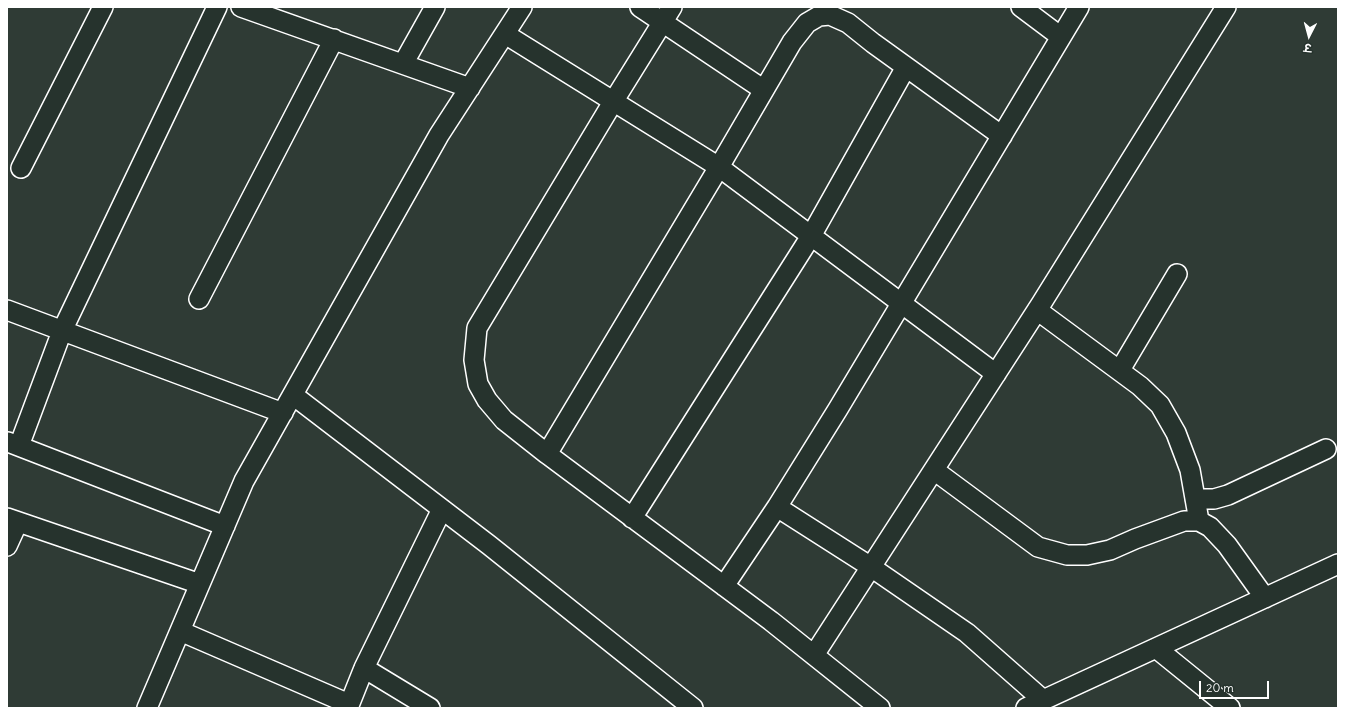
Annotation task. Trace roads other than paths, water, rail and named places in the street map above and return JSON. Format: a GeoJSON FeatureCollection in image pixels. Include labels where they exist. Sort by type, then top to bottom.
{"type":"FeatureCollection","features":[{"type":"Feature","properties":{"kind":"street"},"geometry":{"type":"LineString","coordinates":[[21,168],[103,7]]}},
{"type":"Feature","properties":{"kind":"street"},"geometry":{"type":"LineString","coordinates":[[217,7],[62,331],[13,444],[225,526]]}},
{"type":"Feature","properties":{"kind":"street"},"geometry":{"type":"LineString","coordinates":[[242,7],[470,88]]}},
{"type":"Feature","properties":{"kind":"street"},"geometry":{"type":"LineString","coordinates":[[403,64],[435,7]]}},
{"type":"Feature","properties":{"kind":"street"},"geometry":{"type":"LineString","coordinates":[[147,708],[244,481],[439,135],[522,7]]}},
{"type":"Feature","properties":{"kind":"street"},"geometry":{"type":"LineString","coordinates":[[640,7],[667,14],[764,90]]}},
{"type":"Feature","properties":{"kind":"street"},"geometry":{"type":"LineString","coordinates":[[1021,7],[1061,37]]}},
{"type":"Feature","properties":{"kind":"street"},"geometry":{"type":"LineString","coordinates":[[724,586],[838,409],[1079,7]]}},
{"type":"Feature","properties":{"kind":"street"},"geometry":{"type":"LineString","coordinates":[[814,655],[1037,310],[1226,7]]}},
{"type":"Feature","properties":{"kind":"street"},"geometry":{"type":"LineString","coordinates":[[667,14],[477,328],[474,360],[478,384],[488,400],[504,420],[546,454],[724,586],[880,708]]}},
{"type":"Feature","properties":{"kind":"street"},"geometry":{"type":"LineString","coordinates":[[546,454],[719,167],[792,42],[807,23],[818,16],[830,15],[848,23],[1002,136]]}},
{"type":"Feature","properties":{"kind":"street"},"geometry":{"type":"LineString","coordinates":[[505,34],[719,167],[996,374]]}},
{"type":"Feature","properties":{"kind":"street"},"geometry":{"type":"LineString","coordinates":[[198,299],[334,39]]}},
{"type":"Feature","properties":{"kind":"street"},"geometry":{"type":"LineString","coordinates":[[632,518],[811,236],[906,67]]}},
{"type":"Feature","properties":{"kind":"street"},"geometry":{"type":"LineString","coordinates":[[1120,370],[1177,274]]}},
{"type":"Feature","properties":{"kind":"street"},"geometry":{"type":"LineString","coordinates":[[7,310],[283,412]]}},
{"type":"Feature","properties":{"kind":"street"},"geometry":{"type":"LineString","coordinates":[[1037,310],[1120,370],[1160,405],[1176,433],[1190,470],[1199,521]]}},
{"type":"Feature","properties":{"kind":"street"},"geometry":{"type":"LineString","coordinates":[[292,396],[489,545],[693,708]]}},
{"type":"Feature","properties":{"kind":"street"},"geometry":{"type":"LineString","coordinates":[[1195,499],[1214,499],[1228,495],[1326,449]]}},
{"type":"Feature","properties":{"kind":"street"},"geometry":{"type":"LineString","coordinates":[[934,470],[1038,547],[1068,555],[1087,556],[1110,550],[1184,521],[1199,521],[1210,527],[1227,546],[1265,598]]}},
{"type":"Feature","properties":{"kind":"street"},"geometry":{"type":"LineString","coordinates":[[776,507],[871,567],[967,633],[1034,704],[1338,564]]}},
{"type":"Feature","properties":{"kind":"street"},"geometry":{"type":"LineString","coordinates":[[180,631],[348,706],[364,668],[442,509]]}},
{"type":"Feature","properties":{"kind":"street"},"geometry":{"type":"LineString","coordinates":[[7,546],[12,520],[200,584]]}},
{"type":"Feature","properties":{"kind":"street"},"geometry":{"type":"LineString","coordinates":[[1156,648],[1230,708]]}},
{"type":"Feature","properties":{"kind":"street"},"geometry":{"type":"LineString","coordinates":[[364,668],[430,708]]}}]}
